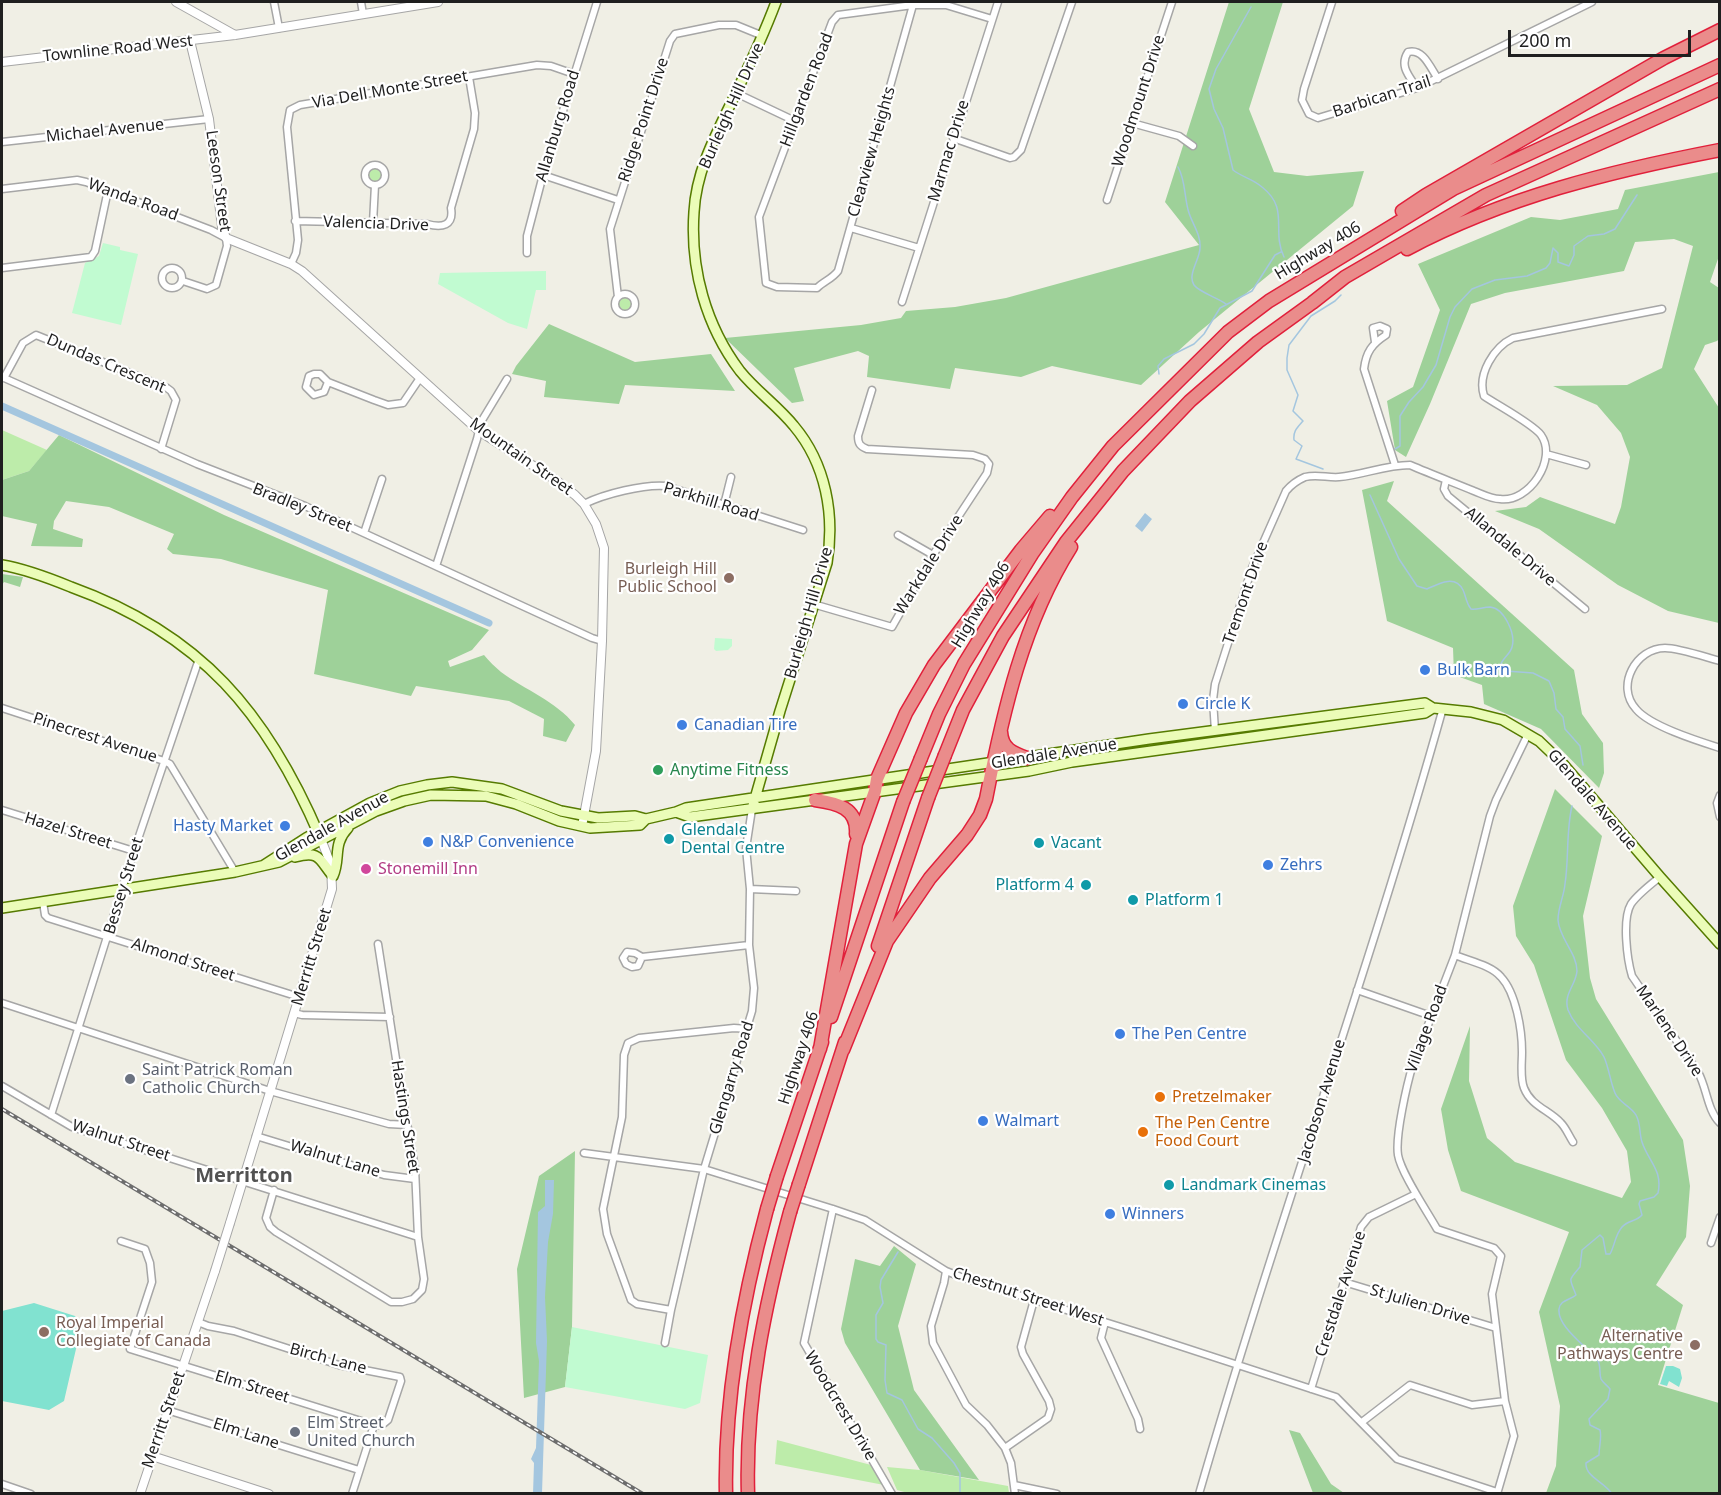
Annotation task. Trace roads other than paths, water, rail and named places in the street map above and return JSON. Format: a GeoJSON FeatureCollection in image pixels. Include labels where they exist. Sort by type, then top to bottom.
{"type":"FeatureCollection","features":[{"type":"Feature","properties":{"kind":"highway"},"geometry":{"type":"LineString","coordinates":[[1269,300],[1426,195],[1664,58],[1703,40],[1719,29]]}},
{"type":"Feature","properties":{"kind":"highway","name":"Highway 406"},"geometry":{"type":"LineString","coordinates":[[726,1494],[729,1416],[753,1259],[777,1176],[903,802],[939,714],[964,664],[1007,594],[1072,497],[1113,446],[1228,332],[1269,300],[1453,189],[1719,65]]}},
{"type":"Feature","properties":{"kind":"highway"},"geometry":{"type":"LineString","coordinates":[[748,1494],[750,1413],[755,1363],[773,1276],[799,1184],[927,798],[963,710],[1003,636],[1066,542],[1123,471],[1190,401],[1258,342],[1345,277],[1486,195],[1719,89]]}},
{"type":"Feature","properties":{"kind":"highway"},"geometry":{"type":"LineString","coordinates":[[1312,303],[1416,245],[1521,200],[1562,186],[1635,167],[1719,150]]}},
{"type":"Feature","properties":{"kind":"highway"},"geometry":{"type":"LineString","coordinates":[[820,1049],[856,844],[876,785],[906,713],[934,665],[1021,550],[1113,446]]}},
{"type":"Feature","properties":{"kind":"highway"},"geometry":{"type":"LineString","coordinates":[[843,1050],[887,941],[930,878],[967,835],[980,815],[993,769],[1011,684],[1042,600],[1067,554],[1123,471]]}},
{"type":"Feature","properties":{"kind":"highway"},"geometry":{"type":"LineString","coordinates":[[1001,728],[1002,740],[1006,747],[1027,758]]}},
{"type":"Feature","properties":{"kind":"highway"},"geometry":{"type":"LineString","coordinates":[[815,800],[843,806],[853,816],[857,831],[853,863]]}},
{"type":"Feature","properties":{"kind":"main road","name":"Burleigh Hill Drive"},"geometry":{"type":"LineString","coordinates":[[752,809],[827,563],[830,521],[822,472],[813,454],[794,425],[740,370],[726,349],[704,303],[693,250],[694,212],[701,173],[709,149],[763,36],[776,2]]}},
{"type":"Feature","properties":{"kind":"main road","name":"Merritt Street"},"geometry":{"type":"LineString","coordinates":[[2,565],[51,579],[126,610],[167,635],[199,659],[227,684],[255,718],[285,765],[319,835]]}},
{"type":"Feature","properties":{"kind":"main road","name":"Glendale Avenue"},"geometry":{"type":"LineString","coordinates":[[264,865],[386,795],[418,786],[452,782],[502,789],[561,811],[584,816],[605,818],[635,816],[646,819],[686,808],[993,769],[1027,758],[1425,703],[1432,708],[1471,712],[1503,720],[1539,741],[1563,764],[1719,944]]}},
{"type":"Feature","properties":{"kind":"main road","name":"Glendale Avenue"},"geometry":{"type":"LineString","coordinates":[[993,769],[1029,771],[1072,762],[1425,713],[1432,708]]}},
{"type":"Feature","properties":{"kind":"main road"},"geometry":{"type":"LineString","coordinates":[[1214,743],[1215,731]]}},
{"type":"Feature","properties":{"kind":"main road","name":"Glendale Avenue"},"geometry":{"type":"LineString","coordinates":[[676,812],[690,817],[752,809],[815,800],[876,785]]}},
{"type":"Feature","properties":{"kind":"main road","name":"Glendale Avenue"},"geometry":{"type":"LineString","coordinates":[[2,908],[234,872],[287,859],[319,835],[358,820],[376,810],[414,798],[462,794],[486,796],[559,821],[603,828],[640,825],[646,819]]}},
{"type":"Feature","properties":{"kind":"main road"},"geometry":{"type":"LineString","coordinates":[[333,876],[336,868],[338,842],[347,829],[358,820]]}},
{"type":"Feature","properties":{"kind":"main road"},"geometry":{"type":"LineString","coordinates":[[287,859],[305,854],[315,855],[325,863],[333,876]]}},
{"type":"Feature","properties":{"kind":"street"},"geometry":{"type":"LineString","coordinates":[[177,2],[235,35]]}},
{"type":"Feature","properties":{"kind":"street"},"geometry":{"type":"LineString","coordinates":[[274,2],[279,28]]}},
{"type":"Feature","properties":{"kind":"street"},"geometry":{"type":"LineString","coordinates":[[361,2],[363,14]]}},
{"type":"Feature","properties":{"kind":"street","name":"Townline Road West"},"geometry":{"type":"LineString","coordinates":[[2,62],[235,35],[438,2]]}},
{"type":"Feature","properties":{"kind":"street","name":"Allanburg Road"},"geometry":{"type":"LineString","coordinates":[[527,253],[527,236],[543,175],[597,2]]}},
{"type":"Feature","properties":{"kind":"street","name":"Marmac Drive"},"geometry":{"type":"LineString","coordinates":[[902,302],[998,2]]}},
{"type":"Feature","properties":{"kind":"street"},"geometry":{"type":"LineString","coordinates":[[953,138],[1010,158],[1021,150],[1072,2]]}},
{"type":"Feature","properties":{"kind":"street","name":"Woodmount Drive"},"geometry":{"type":"LineString","coordinates":[[1107,200],[1172,2]]}},
{"type":"Feature","properties":{"kind":"street","name":"Barbican Trail"},"geometry":{"type":"LineString","coordinates":[[1332,2],[1302,100],[1309,114],[1318,117],[1417,88],[1592,2]]}},
{"type":"Feature","properties":{"kind":"street","name":"Hillgarden Road"},"geometry":{"type":"LineString","coordinates":[[817,288],[777,287],[766,283],[759,217],[832,22],[838,15],[913,5],[946,4],[992,19]]}},
{"type":"Feature","properties":{"kind":"street","name":"Clearview Heights"},"geometry":{"type":"LineString","coordinates":[[817,288],[823,281],[832,279],[838,271],[913,5]]}},
{"type":"Feature","properties":{"kind":"street","name":"Ridge Point Drive"},"geometry":{"type":"LineString","coordinates":[[618,297],[610,232],[618,200],[670,41],[675,34],[736,25],[763,36]]}},
{"type":"Feature","properties":{"kind":"street","name":"Leeson Street"},"geometry":{"type":"LineString","coordinates":[[183,280],[207,289],[216,285],[227,246],[222,227],[209,119],[190,41]]}},
{"type":"Feature","properties":{"kind":"street"},"geometry":{"type":"LineString","coordinates":[[1417,88],[1404,67],[1403,59],[1408,52],[1414,51],[1421,54],[1438,79]]}},
{"type":"Feature","properties":{"kind":"street","name":"Via Dell Monte Street"},"geometry":{"type":"LineString","coordinates":[[291,264],[298,240],[287,127],[290,110],[300,105],[537,65],[551,66],[574,74]]}},
{"type":"Feature","properties":{"kind":"street","name":"Valencia Drive"},"geometry":{"type":"LineString","coordinates":[[295,221],[427,224],[439,227],[448,223],[474,129],[476,113],[469,76]]}},
{"type":"Feature","properties":{"kind":"street"},"geometry":{"type":"LineString","coordinates":[[736,93],[795,121]]}},
{"type":"Feature","properties":{"kind":"street","name":"Michael Avenue"},"geometry":{"type":"LineString","coordinates":[[2,142],[209,119]]}},
{"type":"Feature","properties":{"kind":"street"},"geometry":{"type":"LineString","coordinates":[[1132,123],[1179,136],[1193,146]]}},
{"type":"Feature","properties":{"kind":"street"},"geometry":{"type":"LineString","coordinates":[[543,175],[618,200]]}},
{"type":"Feature","properties":{"kind":"street","name":"Wanda Road"},"geometry":{"type":"LineString","coordinates":[[2,189],[77,180],[226,237]]}},
{"type":"Feature","properties":{"kind":"street"},"geometry":{"type":"LineString","coordinates":[[372,223],[375,185]]}},
{"type":"Feature","properties":{"kind":"street"},"geometry":{"type":"LineString","coordinates":[[2,268],[91,257],[95,251],[108,190]]}},
{"type":"Feature","properties":{"kind":"street"},"geometry":{"type":"LineString","coordinates":[[851,228],[919,248]]}},
{"type":"Feature","properties":{"kind":"street","name":"Mountain Street"},"geometry":{"type":"LineString","coordinates":[[226,237],[291,264],[315,282],[479,431],[557,480],[584,504],[596,524],[604,548],[596,751],[582,826]]}},
{"type":"Feature","properties":{"kind":"street"},"geometry":{"type":"LineString","coordinates":[[1586,465],[1546,454],[1547,446],[1539,433],[1484,396],[1483,381],[1493,353],[1502,343],[1513,338],[1662,309]]}},
{"type":"Feature","properties":{"kind":"street","name":"Dundas Crescent"},"geometry":{"type":"LineString","coordinates":[[3,378],[23,343],[36,335],[166,388],[171,391],[176,400],[161,449]]}},
{"type":"Feature","properties":{"kind":"street"},"geometry":{"type":"LineString","coordinates":[[1375,342],[1366,355],[1364,369],[1395,465]]}},
{"type":"Feature","properties":{"kind":"street","name":"Bradley Street"},"geometry":{"type":"LineString","coordinates":[[3,378],[241,483],[306,506],[602,641]]}},
{"type":"Feature","properties":{"kind":"street"},"geometry":{"type":"LineString","coordinates":[[328,382],[388,405],[403,403],[420,378]]}},
{"type":"Feature","properties":{"kind":"street"},"geometry":{"type":"LineString","coordinates":[[436,566],[481,422],[507,379]]}},
{"type":"Feature","properties":{"kind":"street","name":"Warkdale Drive"},"geometry":{"type":"LineString","coordinates":[[813,604],[892,627],[933,555],[987,473],[989,464],[986,459],[973,455],[867,449],[858,443],[872,390]]}},
{"type":"Feature","properties":{"kind":"street","name":"Tremont Drive"},"geometry":{"type":"LineString","coordinates":[[1215,731],[1213,692],[1215,684],[1252,568],[1286,491],[1304,478],[1316,475],[1335,477],[1355,475],[1395,465],[1410,465],[1493,498],[1510,499],[1528,490],[1537,479],[1546,454]]}},
{"type":"Feature","properties":{"kind":"street"},"geometry":{"type":"LineString","coordinates":[[724,505],[731,477]]}},
{"type":"Feature","properties":{"kind":"street"},"geometry":{"type":"LineString","coordinates":[[364,533],[382,479]]}},
{"type":"Feature","properties":{"kind":"street","name":"Allandale Drive"},"geometry":{"type":"LineString","coordinates":[[1446,480],[1444,489],[1448,496],[1585,609]]}},
{"type":"Feature","properties":{"kind":"street","name":"Parkhill Road"},"geometry":{"type":"LineString","coordinates":[[584,504],[596,498],[655,485],[666,486],[802,530]]}},
{"type":"Feature","properties":{"kind":"street"},"geometry":{"type":"LineString","coordinates":[[897,535],[933,555]]}},
{"type":"Feature","properties":{"kind":"street"},"geometry":{"type":"LineString","coordinates":[[1719,661],[1665,648],[1651,652],[1638,660],[1628,679],[1628,691],[1635,709],[1681,735],[1719,748]]}},
{"type":"Feature","properties":{"kind":"street","name":"Bessey Street"},"geometry":{"type":"LineString","coordinates":[[51,1115],[134,851],[199,659]]}},
{"type":"Feature","properties":{"kind":"street","name":"Pinecrest Avenue"},"geometry":{"type":"LineString","coordinates":[[2,708],[164,760],[170,764],[234,872]]}},
{"type":"Feature","properties":{"kind":"street","name":"Jacobson Avenue"},"geometry":{"type":"LineString","coordinates":[[1199,1494],[1443,708]]}},
{"type":"Feature","properties":{"kind":"street","name":"Village Road"},"geometry":{"type":"LineString","coordinates":[[1497,1493],[1514,1436],[1505,1401],[1492,1294],[1501,1256],[1494,1248],[1437,1229],[1398,1157],[1398,1144],[1408,1082],[1455,956],[1490,816],[1527,734]]}},
{"type":"Feature","properties":{"kind":"street"},"geometry":{"type":"LineString","coordinates":[[1719,795],[1717,803],[1719,817]]}},
{"type":"Feature","properties":{"kind":"street","name":"Glengarry Road"},"geometry":{"type":"LineString","coordinates":[[665,1343],[704,1169],[748,1029],[754,988],[749,945],[750,889],[746,848],[752,809]]}},
{"type":"Feature","properties":{"kind":"street","name":"Hazel Street"},"geometry":{"type":"LineString","coordinates":[[2,810],[134,851]]}},
{"type":"Feature","properties":{"kind":"street","name":"Merritt Street"},"geometry":{"type":"LineString","coordinates":[[140,1494],[215,1271],[328,906],[333,876],[319,835]]}},
{"type":"Feature","properties":{"kind":"street","name":"Marlene Drive"},"geometry":{"type":"LineString","coordinates":[[1660,878],[1630,906],[1627,916],[1629,964],[1632,976],[1698,1072],[1704,1083],[1714,1118],[1719,1123]]}},
{"type":"Feature","properties":{"kind":"street"},"geometry":{"type":"LineString","coordinates":[[750,889],[796,891]]}},
{"type":"Feature","properties":{"kind":"street","name":"Almond Street"},"geometry":{"type":"LineString","coordinates":[[43,902],[45,915],[48,918],[299,997]]}},
{"type":"Feature","properties":{"kind":"street","name":"Hastings Street"},"geometry":{"type":"LineString","coordinates":[[274,1190],[266,1218],[270,1227],[276,1232],[391,1302],[413,1299],[422,1290],[424,1279],[418,1237],[412,1148],[378,944]]}},
{"type":"Feature","properties":{"kind":"street"},"geometry":{"type":"LineString","coordinates":[[642,957],[749,945]]}},
{"type":"Feature","properties":{"kind":"street"},"geometry":{"type":"LineString","coordinates":[[1455,956],[1492,970],[1501,976],[1512,993],[1522,1036],[1523,1086],[1527,1096],[1561,1123],[1573,1142]]}},
{"type":"Feature","properties":{"kind":"street"},"geometry":{"type":"LineString","coordinates":[[1357,990],[1431,1016]]}},
{"type":"Feature","properties":{"kind":"street"},"geometry":{"type":"LineString","coordinates":[[2,1004],[270,1091],[389,1124],[407,1125]]}},
{"type":"Feature","properties":{"kind":"street"},"geometry":{"type":"LineString","coordinates":[[294,1013],[390,1017]]}},
{"type":"Feature","properties":{"kind":"street"},"geometry":{"type":"LineString","coordinates":[[671,1310],[637,1304],[631,1300],[604,1221],[604,1198],[622,1117],[624,1055],[628,1043],[639,1038],[734,1028],[748,1029]]}},
{"type":"Feature","properties":{"kind":"street","name":"Walnut Street"},"geometry":{"type":"LineString","coordinates":[[2,1086],[72,1127],[418,1237]]}},
{"type":"Feature","properties":{"kind":"street","name":"Walnut Lane"},"geometry":{"type":"LineString","coordinates":[[256,1136],[384,1175],[415,1179]]}},
{"type":"Feature","properties":{"kind":"street","name":"Chestnut Street West"},"geometry":{"type":"LineString","coordinates":[[584,1153],[704,1169],[865,1220],[946,1272],[1335,1397],[1397,1459],[1497,1493]]}},
{"type":"Feature","properties":{"kind":"street","name":"Crestdale Avenue"},"geometry":{"type":"LineString","coordinates":[[1311,1389],[1361,1227],[1370,1217],[1416,1194]]}},
{"type":"Feature","properties":{"kind":"street","name":"Woodcrest Drive"},"geometry":{"type":"LineString","coordinates":[[833,1209],[804,1344],[892,1494]]}},
{"type":"Feature","properties":{"kind":"street"},"geometry":{"type":"LineString","coordinates":[[1711,1243],[1719,1217]]}},
{"type":"Feature","properties":{"kind":"street","name":"Elm Street"},"geometry":{"type":"LineString","coordinates":[[120,1241],[145,1249],[150,1263],[152,1282],[130,1349],[374,1425]]}},
{"type":"Feature","properties":{"kind":"street"},"geometry":{"type":"LineString","coordinates":[[946,1272],[931,1326],[933,1343],[966,1405],[987,1425],[1005,1448],[1011,1463],[1015,1494]]}},
{"type":"Feature","properties":{"kind":"street","name":"St Julien Drive"},"geometry":{"type":"LineString","coordinates":[[1344,1282],[1496,1328]]}},
{"type":"Feature","properties":{"kind":"street"},"geometry":{"type":"LineString","coordinates":[[1005,1448],[1048,1418],[1051,1409],[1021,1347],[1034,1300]]}},
{"type":"Feature","properties":{"kind":"street","name":"Birch Lane"},"geometry":{"type":"LineString","coordinates":[[198,1322],[234,1331],[339,1365],[400,1377],[401,1381],[388,1420],[382,1425],[374,1425]]}},
{"type":"Feature","properties":{"kind":"street"},"geometry":{"type":"LineString","coordinates":[[1105,1322],[1101,1338],[1138,1419],[1140,1429]]}},
{"type":"Feature","properties":{"kind":"street"},"geometry":{"type":"LineString","coordinates":[[1362,1422],[1410,1385],[1472,1405],[1505,1401]]}},
{"type":"Feature","properties":{"kind":"street","name":"Elm Lane"},"geometry":{"type":"LineString","coordinates":[[167,1410],[359,1470]]}},
{"type":"Feature","properties":{"kind":"street"},"geometry":{"type":"LineString","coordinates":[[352,1494],[374,1425]]}},
{"type":"Feature","properties":{"kind":"street"},"geometry":{"type":"LineString","coordinates":[[152,1456],[269,1494]]}},
{"type":"Feature","properties":{"kind":"street"},"geometry":{"type":"LineString","coordinates":[[2,1484],[31,1494]]}},
{"type":"Feature","properties":{"kind":"street"},"geometry":{"type":"LineString","coordinates":[[1014,1485],[1057,1494]]}},
{"type":"Feature","properties":{"kind":"waterway"},"geometry":{"type":"LineString","coordinates":[[1251,7],[1216,69],[1209,89],[1214,109],[1223,128],[1233,170],[1259,184],[1275,203],[1278,212],[1280,247],[1284,257]]}},
{"type":"Feature","properties":{"kind":"waterway"},"geometry":{"type":"LineString","coordinates":[[1178,167],[1189,213],[1200,243],[1192,281],[1200,290],[1226,304]]}},
{"type":"Feature","properties":{"kind":"waterway"},"geometry":{"type":"LineString","coordinates":[[1395,449],[1400,446],[1400,416],[1423,387],[1436,365],[1450,317],[1455,307],[1472,289],[1495,280],[1527,276],[1546,268],[1550,263],[1553,248],[1558,253],[1558,262],[1569,266],[1574,255],[1574,246],[1588,236],[1604,234],[1615,229],[1637,195]]}},
{"type":"Feature","properties":{"kind":"waterway"},"geometry":{"type":"LineString","coordinates":[[1159,374],[1158,366],[1164,359],[1194,344],[1204,334],[1220,308],[1252,291],[1275,255],[1281,252]]}},
{"type":"Feature","properties":{"kind":"waterway"},"geometry":{"type":"LineString","coordinates":[[1323,469],[1296,459],[1302,446],[1294,440],[1294,434],[1303,421],[1293,411],[1298,395],[1287,370],[1287,358],[1289,345],[1311,316],[1341,295]]}},
{"type":"Feature","properties":{"kind":"waterway"},"geometry":{"type":"LineString","coordinates":[[2,406],[489,623]]}},
{"type":"Feature","properties":{"kind":"waterway"},"geometry":{"type":"LineString","coordinates":[[1370,495],[1399,559],[1417,586],[1427,589],[1446,582],[1456,582],[1463,590],[1471,609],[1495,608],[1504,617],[1513,642],[1511,650],[1500,667],[1506,671],[1533,673],[1549,681],[1554,693],[1556,709],[1563,717],[1565,729],[1580,746],[1583,765]]}},
{"type":"Feature","properties":{"kind":"waterway"},"geometry":{"type":"LineString","coordinates":[[1572,806],[1566,874],[1558,920],[1577,971],[1568,994],[1568,1010],[1571,1017],[1604,1057],[1617,1096],[1636,1115],[1642,1142],[1657,1172],[1659,1185],[1658,1193],[1654,1197],[1640,1201],[1642,1215],[1622,1227],[1610,1254],[1606,1254],[1603,1238],[1600,1235],[1582,1250],[1580,1267],[1571,1279],[1576,1295],[1563,1302],[1559,1309],[1560,1316],[1568,1330],[1598,1361],[1601,1379],[1610,1389],[1608,1399],[1589,1419],[1590,1425],[1600,1430],[1601,1439],[1599,1455],[1586,1463],[1592,1476],[1612,1494]]}},
{"type":"Feature","properties":{"kind":"waterway"},"geometry":{"type":"LineString","coordinates":[[898,1252],[881,1280],[883,1303],[876,1315],[876,1339],[886,1345],[887,1393],[902,1400],[918,1429],[932,1438],[954,1463],[960,1473],[960,1494]]}},
{"type":"Feature","properties":{"kind":"railway"},"geometry":{"type":"LineString","coordinates":[[2,1109],[643,1494]]}},
{"type":"Feature","properties":{"kind":"place","name":"Burleigh Hill Public School"},"geometry":{"type":"Point","coordinates":[729,578]}},
{"type":"Feature","properties":{"kind":"place","name":"Bulk Barn"},"geometry":{"type":"Point","coordinates":[1425,670]}},
{"type":"Feature","properties":{"kind":"place","name":"Circle K"},"geometry":{"type":"Point","coordinates":[1183,704]}},
{"type":"Feature","properties":{"kind":"place","name":"Canadian Tire"},"geometry":{"type":"Point","coordinates":[682,725]}},
{"type":"Feature","properties":{"kind":"place","name":"Anytime Fitness"},"geometry":{"type":"Point","coordinates":[658,770]}},
{"type":"Feature","properties":{"kind":"place","name":"Hasty Market"},"geometry":{"type":"Point","coordinates":[285,826]}},
{"type":"Feature","properties":{"kind":"place","name":"Glendale Dental Centre"},"geometry":{"type":"Point","coordinates":[669,839]}},
{"type":"Feature","properties":{"kind":"place","name":"N&P Convenience"},"geometry":{"type":"Point","coordinates":[428,842]}},
{"type":"Feature","properties":{"kind":"place","name":"Vacant"},"geometry":{"type":"Point","coordinates":[1039,843]}},
{"type":"Feature","properties":{"kind":"place","name":"Zehrs"},"geometry":{"type":"Point","coordinates":[1268,865]}},
{"type":"Feature","properties":{"kind":"place","name":"Stonemill Inn"},"geometry":{"type":"Point","coordinates":[366,869]}},
{"type":"Feature","properties":{"kind":"place","name":"Platform 4"},"geometry":{"type":"Point","coordinates":[1086,885]}},
{"type":"Feature","properties":{"kind":"place","name":"Platform 1"},"geometry":{"type":"Point","coordinates":[1133,900]}},
{"type":"Feature","properties":{"kind":"place","name":"The Pen Centre"},"geometry":{"type":"Point","coordinates":[1120,1034]}},
{"type":"Feature","properties":{"kind":"place","name":"Saint Patrick Roman Catholic Church"},"geometry":{"type":"Point","coordinates":[130,1079]}},
{"type":"Feature","properties":{"kind":"place","name":"Pretzelmaker"},"geometry":{"type":"Point","coordinates":[1160,1097]}},
{"type":"Feature","properties":{"kind":"place","name":"Walmart"},"geometry":{"type":"Point","coordinates":[983,1121]}},
{"type":"Feature","properties":{"kind":"place","name":"The Pen Centre Food Court"},"geometry":{"type":"Point","coordinates":[1143,1132]}},
{"type":"Feature","properties":{"kind":"place","name":"Landmark Cinemas"},"geometry":{"type":"Point","coordinates":[1169,1185]}},
{"type":"Feature","properties":{"kind":"place","name":"Winners"},"geometry":{"type":"Point","coordinates":[1110,1214]}},
{"type":"Feature","properties":{"kind":"place","name":"Royal Imperial Collegiate of Canada"},"geometry":{"type":"Point","coordinates":[44,1332]}},
{"type":"Feature","properties":{"kind":"place","name":"Alternative Pathways Centre"},"geometry":{"type":"Point","coordinates":[1695,1345]}},
{"type":"Feature","properties":{"kind":"place","name":"Elm Street United Church"},"geometry":{"type":"Point","coordinates":[295,1432]}},
{"type":"Feature","properties":{"kind":"district","name":"Merritton"},"geometry":{"type":"Point","coordinates":[244,1176]}}]}
